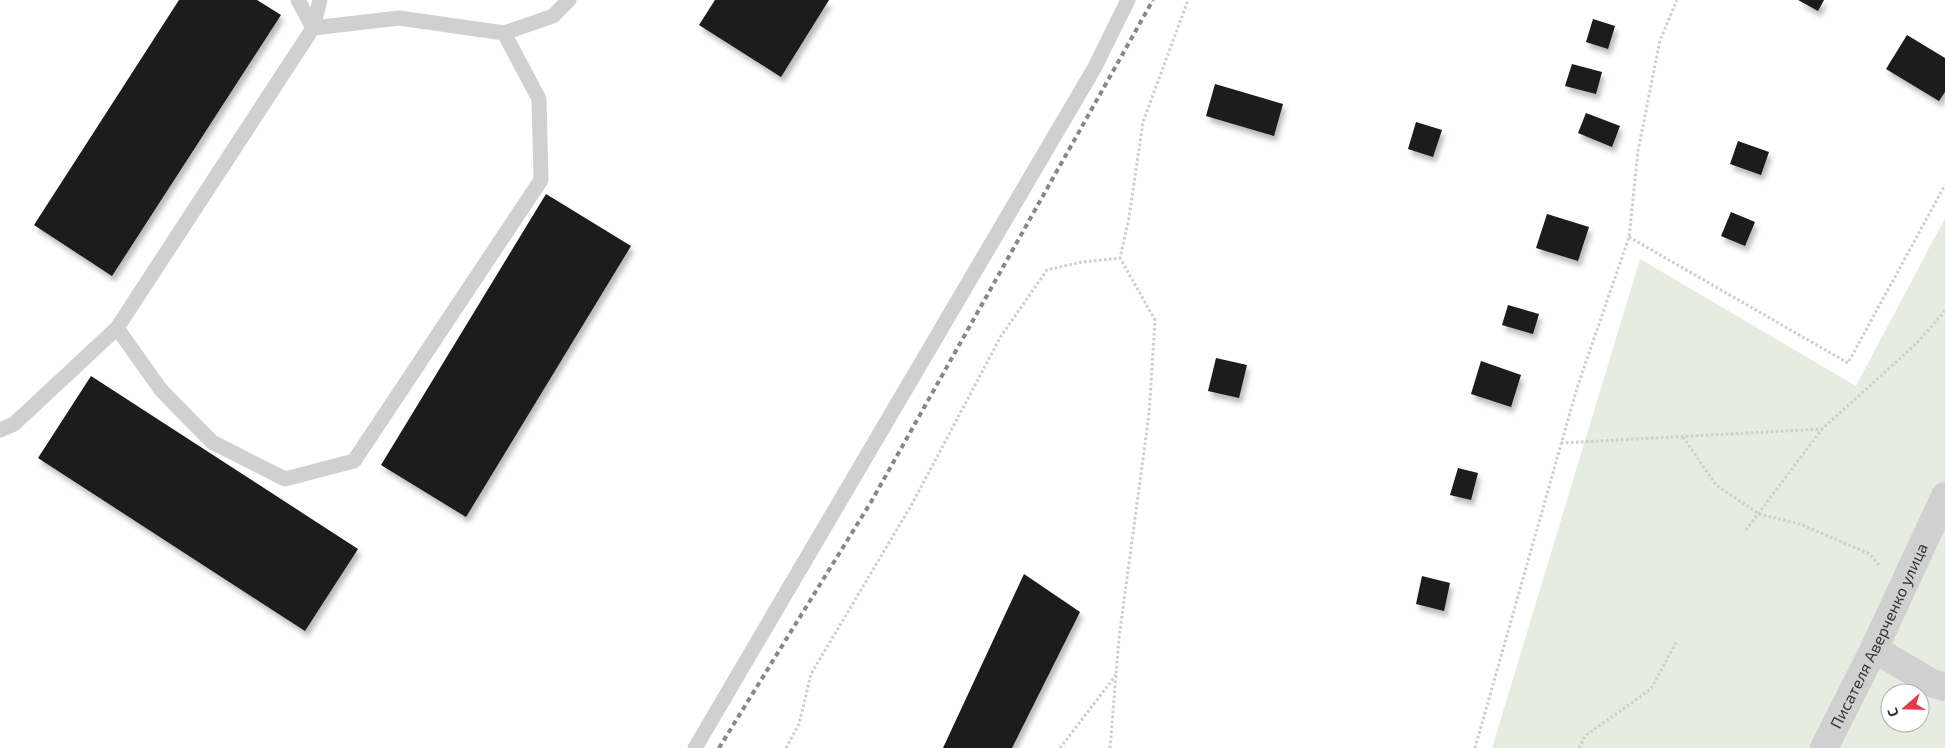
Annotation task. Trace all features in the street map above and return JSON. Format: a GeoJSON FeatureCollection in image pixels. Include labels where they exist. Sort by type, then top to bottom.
{"type":"FeatureCollection","features":[{"type":"Feature","properties":{"kind":"street","name":"Писателя Аверченко улица"},"geometry":{"type":"LineString","coordinates":[[1824,748],[1874,649],[1945,496]]}},
{"type":"Feature","properties":{"kind":"street"},"geometry":{"type":"LineString","coordinates":[[1874,649],[1932,683],[1945,687]]}},
{"type":"Feature","properties":{"kind":"lane"},"geometry":{"type":"LineString","coordinates":[[298,0],[313,28]]}},
{"type":"Feature","properties":{"kind":"lane"},"geometry":{"type":"LineString","coordinates":[[0,430],[14,424],[117,328],[313,28],[320,0]]}},
{"type":"Feature","properties":{"kind":"lane"},"geometry":{"type":"LineString","coordinates":[[313,28],[399,18],[504,33],[553,16],[569,0]]}},
{"type":"Feature","properties":{"kind":"lane"},"geometry":{"type":"LineString","coordinates":[[694,748],[1095,67],[1128,0]]}},
{"type":"Feature","properties":{"kind":"lane"},"geometry":{"type":"LineString","coordinates":[[117,328],[161,390],[212,442],[285,479],[354,460],[540,180],[538,99],[504,33]]}},
{"type":"Feature","properties":{"kind":"path"},"geometry":{"type":"LineString","coordinates":[[1110,748],[1119,638],[1150,414],[1155,320],[1120,258],[1129,218],[1143,122],[1188,0]]}},
{"type":"Feature","properties":{"kind":"path"},"geometry":{"type":"LineString","coordinates":[[1475,748],[1577,388],[1628,237],[1638,151],[1660,40],[1677,0]]}},
{"type":"Feature","properties":{"kind":"path"},"geometry":{"type":"LineString","coordinates":[[1628,237],[1848,364],[1945,185]]}},
{"type":"Feature","properties":{"kind":"path"},"geometry":{"type":"LineString","coordinates":[[786,748],[798,724],[812,674],[912,504],[1001,336],[1047,270],[1082,262],[1120,258]]}},
{"type":"Feature","properties":{"kind":"path"},"geometry":{"type":"LineString","coordinates":[[1746,530],[1822,429],[1916,343],[1945,311]]}},
{"type":"Feature","properties":{"kind":"path"},"geometry":{"type":"LineString","coordinates":[[1562,443],[1822,429]]}},
{"type":"Feature","properties":{"kind":"path"},"geometry":{"type":"LineString","coordinates":[[1683,437],[1716,485],[1759,514],[1800,524],[1870,554],[1900,592]]}},
{"type":"Feature","properties":{"kind":"path"},"geometry":{"type":"LineString","coordinates":[[1579,748],[1585,736],[1651,689],[1677,640]]}},
{"type":"Feature","properties":{"kind":"path"},"geometry":{"type":"LineString","coordinates":[[1060,748],[1116,675]]}},
{"type":"Feature","properties":{"kind":"shaded area"},"geometry":{"type":"Polygon","coordinates":[[[1945,218],[1945,748],[1492,748],[1640,259],[1856,386],[1945,218]]]}},
{"type":"Feature","properties":{"kind":"building"},"geometry":{"type":"Polygon","coordinates":[[[179,0],[257,0],[281,15],[112,276],[34,225],[179,0]]]}},
{"type":"Feature","properties":{"kind":"building"},"geometry":{"type":"Polygon","coordinates":[[[715,0],[829,0],[781,77],[699,25],[715,0]]]}},
{"type":"Feature","properties":{"kind":"building"},"geometry":{"type":"Polygon","coordinates":[[[1798,0],[1824,0],[1818,11],[1798,0]]]}},
{"type":"Feature","properties":{"kind":"building"},"geometry":{"type":"Polygon","coordinates":[[[1593,19],[1615,26],[1608,49],[1586,42],[1593,19]]]}},
{"type":"Feature","properties":{"kind":"building"},"geometry":{"type":"Polygon","coordinates":[[[1907,35],[1945,58],[1945,92],[1939,101],[1886,69],[1907,35]]]}},
{"type":"Feature","properties":{"kind":"building"},"geometry":{"type":"Polygon","coordinates":[[[1572,64],[1602,72],[1596,94],[1565,86],[1572,64]]]}},
{"type":"Feature","properties":{"kind":"building"},"geometry":{"type":"Polygon","coordinates":[[[1215,84],[1283,104],[1274,136],[1206,116],[1215,84]]]}},
{"type":"Feature","properties":{"kind":"building"},"geometry":{"type":"Polygon","coordinates":[[[1586,113],[1620,126],[1612,147],[1578,133],[1586,113]]]}},
{"type":"Feature","properties":{"kind":"building"},"geometry":{"type":"Polygon","coordinates":[[[1416,122],[1442,130],[1433,157],[1408,149],[1416,122]]]}},
{"type":"Feature","properties":{"kind":"building"},"geometry":{"type":"Polygon","coordinates":[[[1738,141],[1769,152],[1761,175],[1730,164],[1738,141]]]}},
{"type":"Feature","properties":{"kind":"building"},"geometry":{"type":"Polygon","coordinates":[[[546,194],[631,246],[466,517],[381,465],[546,194]]]}},
{"type":"Feature","properties":{"kind":"building"},"geometry":{"type":"Polygon","coordinates":[[[1731,212],[1755,222],[1745,246],[1721,236],[1731,212]]]}},
{"type":"Feature","properties":{"kind":"building"},"geometry":{"type":"Polygon","coordinates":[[[1547,214],[1589,227],[1578,261],[1536,248],[1547,214]]]}},
{"type":"Feature","properties":{"kind":"building"},"geometry":{"type":"Polygon","coordinates":[[[1508,305],[1539,314],[1533,334],[1502,325],[1508,305]]]}},
{"type":"Feature","properties":{"kind":"building"},"geometry":{"type":"Polygon","coordinates":[[[1216,358],[1247,365],[1239,398],[1208,391],[1216,358]]]}},
{"type":"Feature","properties":{"kind":"building"},"geometry":{"type":"Polygon","coordinates":[[[1481,361],[1521,375],[1511,407],[1471,394],[1481,361]]]}},
{"type":"Feature","properties":{"kind":"building"},"geometry":{"type":"Polygon","coordinates":[[[91,376],[358,549],[305,631],[38,458],[91,376]]]}},
{"type":"Feature","properties":{"kind":"building"},"geometry":{"type":"Polygon","coordinates":[[[1458,468],[1478,473],[1471,500],[1450,495],[1458,468]]]}},
{"type":"Feature","properties":{"kind":"building"},"geometry":{"type":"Polygon","coordinates":[[[1024,574],[1080,612],[1012,748],[943,748],[1024,574]]]}},
{"type":"Feature","properties":{"kind":"building"},"geometry":{"type":"Polygon","coordinates":[[[1422,576],[1450,583],[1444,611],[1416,604],[1422,576]]]}},
{"type":"Feature","properties":{"kind":"railway"},"geometry":{"type":"LineString","coordinates":[[719,748],[871,502],[1153,0]]}}]}
